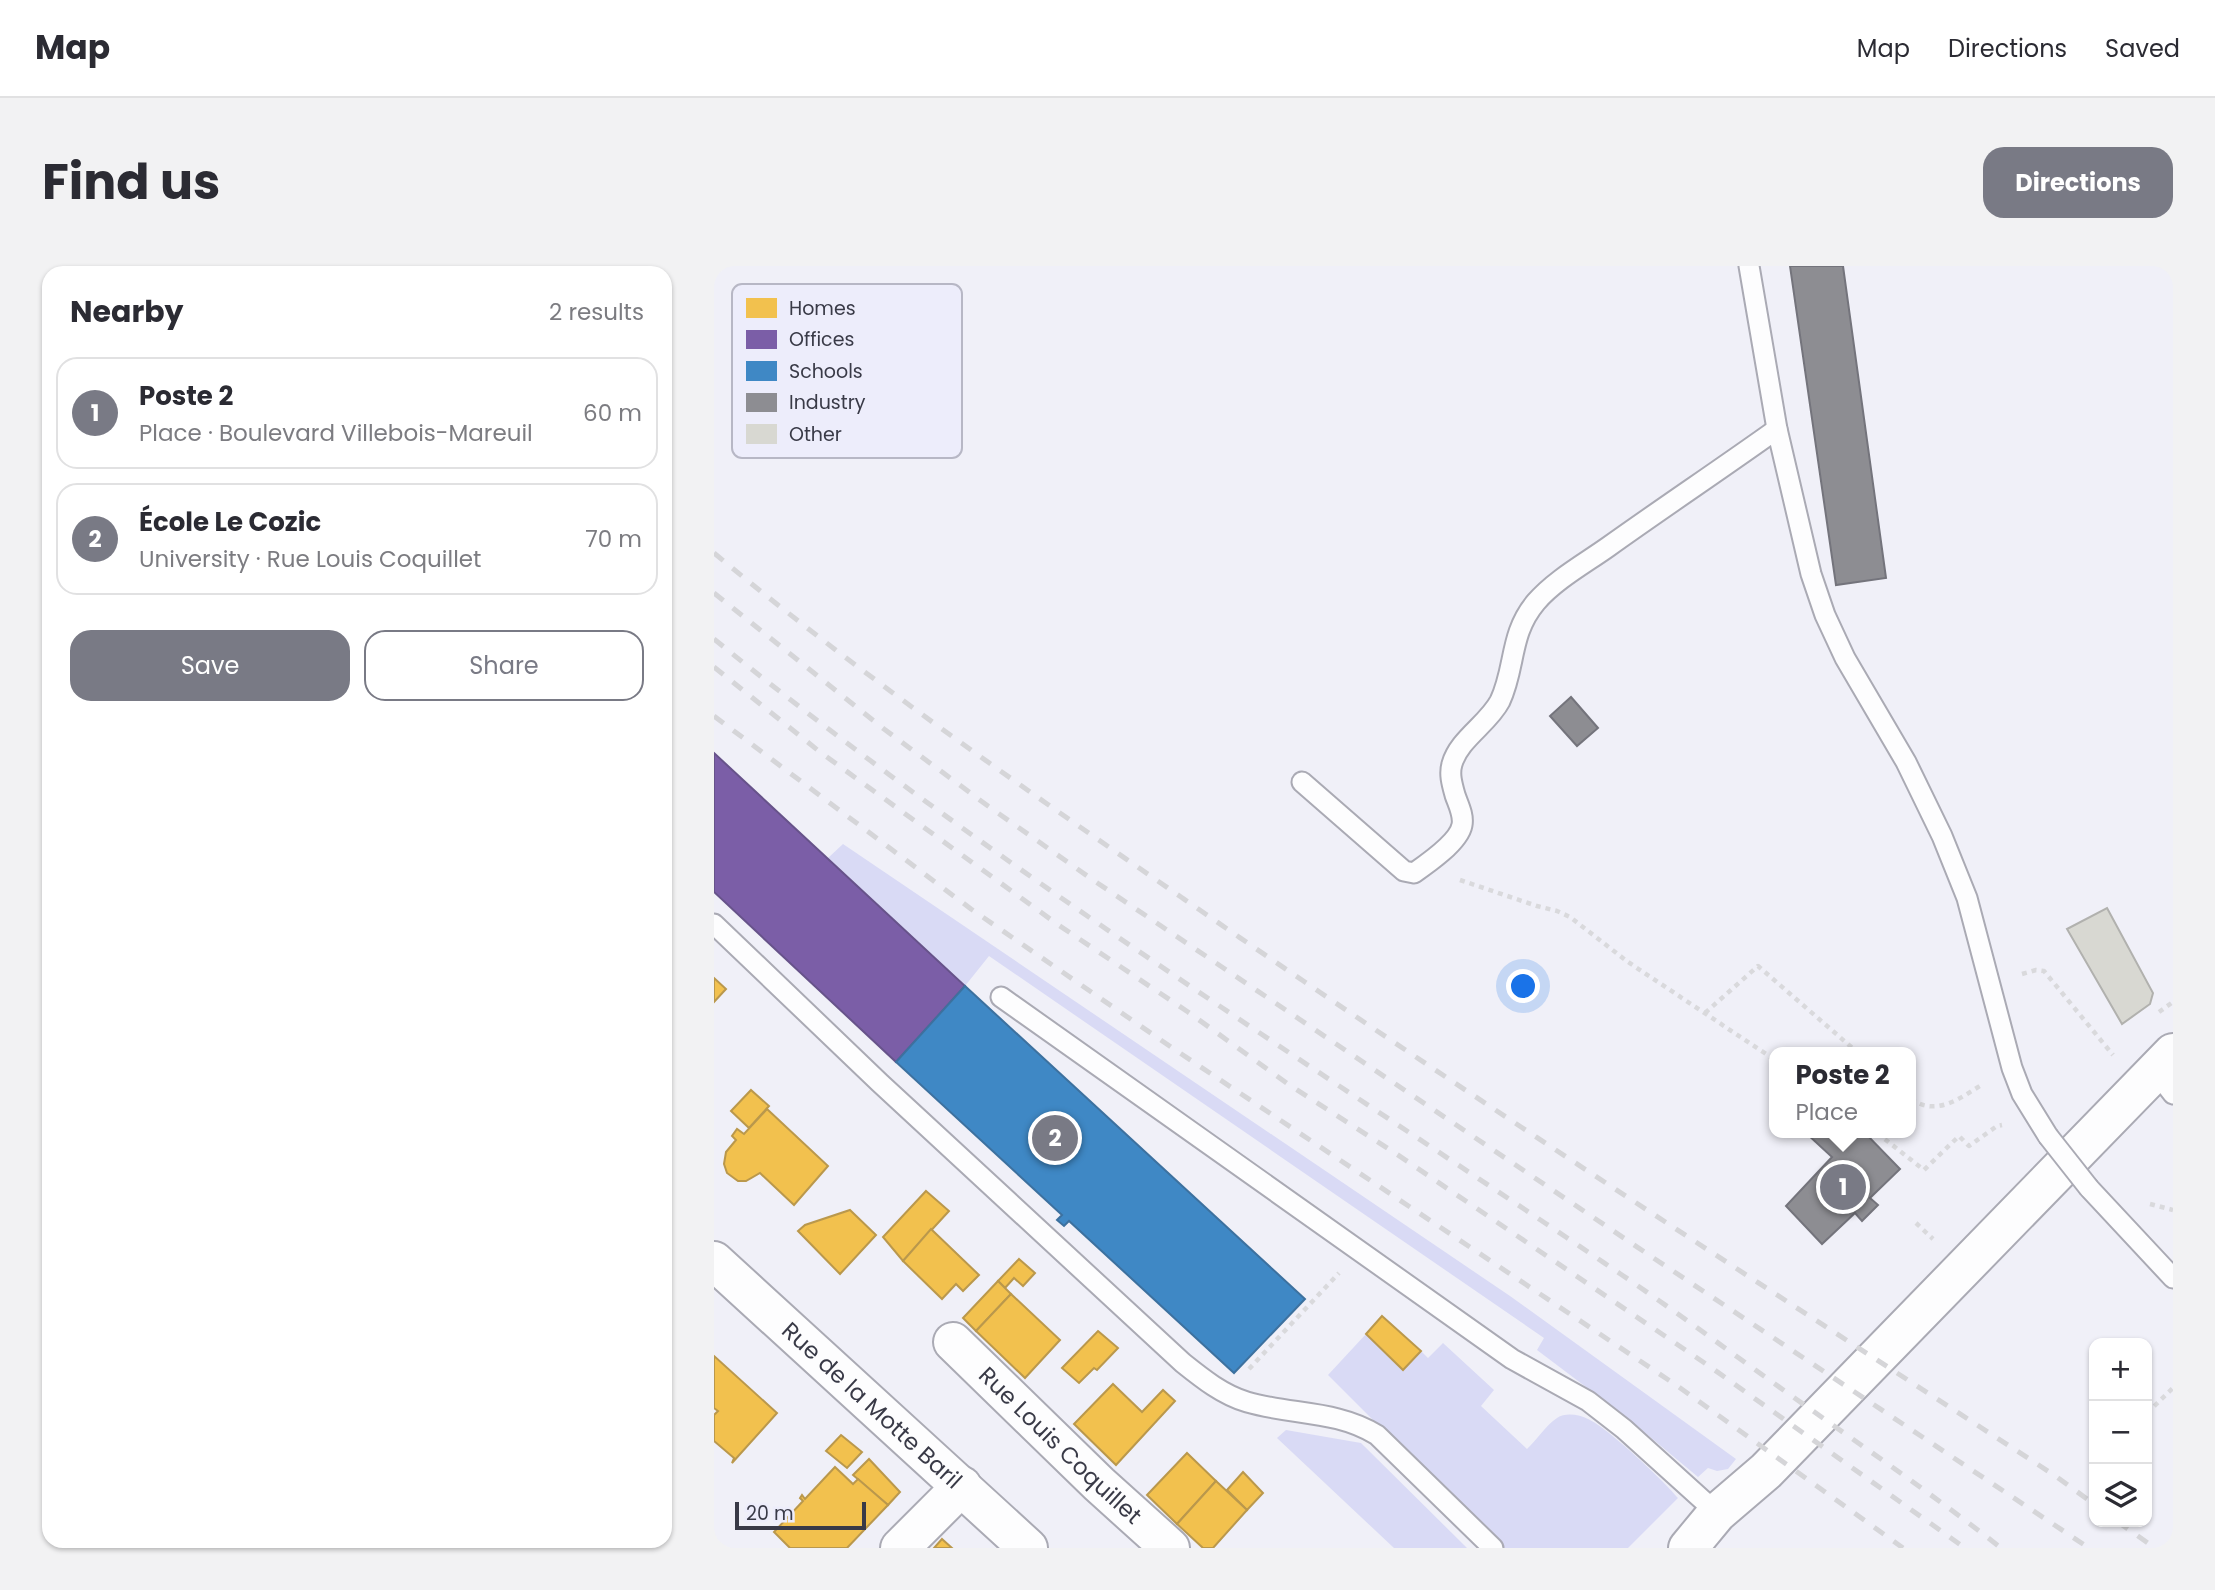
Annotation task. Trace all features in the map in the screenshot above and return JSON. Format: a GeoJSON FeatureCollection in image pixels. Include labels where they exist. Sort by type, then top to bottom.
{"type":"FeatureCollection","features":[{"type":"Feature","properties":{"kind":"street"},"geometry":{"type":"LineString","coordinates":[[1688,1548],[1717,1513],[1763,1474],[2167,1073]]}},
{"type":"Feature","properties":{"kind":"street","name":"Rue de la Motte Baril"},"geometry":{"type":"LineString","coordinates":[[714,1261],[1028,1548]]}},
{"type":"Feature","properties":{"kind":"street","name":"Rue Louis Coquillet"},"geometry":{"type":"LineString","coordinates":[[953,1342],[1170,1548]]}},
{"type":"Feature","properties":{"kind":"street"},"geometry":{"type":"LineString","coordinates":[[900,1548],[962,1486]]}},
{"type":"Feature","properties":{"kind":"lane"},"geometry":{"type":"LineString","coordinates":[[1749,266],[1777,429],[1811,574],[1825,615],[1845,658],[1906,762],[1942,836],[1966,898],[2012,1068],[2022,1094],[2048,1136],[2089,1188],[2173,1278]]}},
{"type":"Feature","properties":{"kind":"lane"},"geometry":{"type":"LineString","coordinates":[[1302,782],[1404,871],[1413,873],[1426,865],[1458,835],[1462,825],[1461,812],[1450,775],[1451,766],[1455,756],[1500,701],[1518,632],[1536,602],[1572,572],[1777,429]]}},
{"type":"Feature","properties":{"kind":"lane"},"geometry":{"type":"LineString","coordinates":[[714,923],[880,1083],[1183,1363],[1229,1396],[1248,1403],[1342,1419],[1360,1425],[1377,1436],[1493,1548]]}},
{"type":"Feature","properties":{"kind":"lane"},"geometry":{"type":"LineString","coordinates":[[1001,997],[1512,1359],[1588,1401],[1624,1429],[1717,1513]]}},
{"type":"Feature","properties":{"kind":"path"},"geometry":{"type":"LineString","coordinates":[[1426,865],[1449,877],[1570,917],[1628,962],[1769,1056]]}},
{"type":"Feature","properties":{"kind":"path"},"geometry":{"type":"LineString","coordinates":[[1705,1013],[1758,966],[1851,1047]]}},
{"type":"Feature","properties":{"kind":"path"},"geometry":{"type":"LineString","coordinates":[[2036,970],[2045,971],[2114,1056]]}},
{"type":"Feature","properties":{"kind":"path"},"geometry":{"type":"LineString","coordinates":[[1916,1102],[1933,1108],[1943,1106],[2012,1068]]}},
{"type":"Feature","properties":{"kind":"path"},"geometry":{"type":"LineString","coordinates":[[1883,1138],[1924,1170],[1959,1136],[1969,1146],[1997,1126],[2009,1121],[2002,1113],[2022,1094]]}},
{"type":"Feature","properties":{"kind":"path"},"geometry":{"type":"LineString","coordinates":[[1916,1223],[1935,1240]]}},
{"type":"Feature","properties":{"kind":"path"},"geometry":{"type":"LineString","coordinates":[[1247,1372],[1359,1252]]}},
{"type":"Feature","properties":{"kind":"path"},"geometry":{"type":"LineString","coordinates":[[2152,1408],[2173,1388]]}},
{"type":"Feature","properties":{"kind":"shaded area"},"geometry":{"type":"Polygon","coordinates":[[[843,844],[1510,1296],[1736,1459],[1728,1469],[1717,1471],[1708,1468],[1698,1477],[1631,1421],[1537,1350],[1544,1338],[989,956],[965,986],[828,858],[843,844]]]}},
{"type":"Feature","properties":{"kind":"shaded area"},"geometry":{"type":"Polygon","coordinates":[[[1366,1334],[1403,1370],[1421,1351],[1428,1358],[1443,1343],[1494,1390],[1481,1406],[1527,1449],[1561,1416],[1573,1415],[1588,1419],[1621,1443],[1678,1498],[1628,1548],[1501,1548],[1328,1375],[1366,1334]]]}},
{"type":"Feature","properties":{"kind":"shaded area"},"geometry":{"type":"Polygon","coordinates":[[[1286,1430],[1361,1443],[1467,1548],[1394,1548],[1277,1438],[1286,1430]]]}},
{"type":"Feature","properties":{"kind":"building: Homes"},"geometry":{"type":"Polygon","coordinates":[[[714,978],[726,989],[714,1002],[714,978]]]}},
{"type":"Feature","properties":{"kind":"building: Homes"},"geometry":{"type":"Polygon","coordinates":[[[751,1090],[769,1106],[749,1128],[731,1111],[751,1090]]]}},
{"type":"Feature","properties":{"kind":"building: Homes"},"geometry":{"type":"Polygon","coordinates":[[[767,1109],[828,1166],[794,1205],[760,1173],[746,1181],[738,1181],[727,1173],[724,1164],[726,1152],[736,1140],[732,1136],[737,1129],[744,1134],[767,1109]]]}},
{"type":"Feature","properties":{"kind":"building: Homes"},"geometry":{"type":"Polygon","coordinates":[[[926,1191],[949,1211],[903,1261],[883,1237],[926,1191]]]}},
{"type":"Feature","properties":{"kind":"building: Homes"},"geometry":{"type":"Polygon","coordinates":[[[850,1210],[876,1235],[840,1274],[798,1231],[805,1225],[850,1210]]]}},
{"type":"Feature","properties":{"kind":"building: Homes"},"geometry":{"type":"Polygon","coordinates":[[[931,1229],[979,1275],[963,1291],[956,1284],[942,1299],[903,1261],[931,1229]]]}},
{"type":"Feature","properties":{"kind":"building: Homes"},"geometry":{"type":"Polygon","coordinates":[[[1019,1259],[1035,1273],[1023,1286],[1014,1278],[1005,1288],[998,1281],[1019,1259]]]}},
{"type":"Feature","properties":{"kind":"building: Homes"},"geometry":{"type":"Polygon","coordinates":[[[998,1281],[1011,1294],[976,1331],[963,1318],[998,1281]]]}},
{"type":"Feature","properties":{"kind":"building: Homes"},"geometry":{"type":"Polygon","coordinates":[[[1011,1294],[1060,1340],[1025,1378],[976,1331],[1011,1294]]]}},
{"type":"Feature","properties":{"kind":"building: Homes"},"geometry":{"type":"Polygon","coordinates":[[[1382,1316],[1421,1351],[1403,1370],[1366,1334],[1382,1316]]]}},
{"type":"Feature","properties":{"kind":"building: Homes"},"geometry":{"type":"Polygon","coordinates":[[[1098,1331],[1118,1348],[1097,1370],[1094,1368],[1079,1383],[1062,1368],[1098,1331]]]}},
{"type":"Feature","properties":{"kind":"building: Homes"},"geometry":{"type":"Polygon","coordinates":[[[714,1356],[777,1413],[732,1463],[734,1458],[714,1441],[714,1415],[718,1411],[714,1408],[714,1356]]]}},
{"type":"Feature","properties":{"kind":"building: Homes"},"geometry":{"type":"Polygon","coordinates":[[[1113,1384],[1142,1412],[1163,1390],[1175,1401],[1116,1465],[1074,1424],[1113,1384]]]}},
{"type":"Feature","properties":{"kind":"building: Homes"},"geometry":{"type":"Polygon","coordinates":[[[841,1435],[862,1452],[847,1468],[826,1451],[841,1435]]]}},
{"type":"Feature","properties":{"kind":"building: Homes"},"geometry":{"type":"Polygon","coordinates":[[[1187,1453],[1216,1481],[1177,1524],[1147,1495],[1187,1453]]]}},
{"type":"Feature","properties":{"kind":"building: Homes"},"geometry":{"type":"Polygon","coordinates":[[[869,1459],[900,1492],[888,1505],[853,1475],[869,1459]]]}},
{"type":"Feature","properties":{"kind":"building: Homes"},"geometry":{"type":"Polygon","coordinates":[[[835,1467],[853,1484],[858,1479],[888,1505],[847,1548],[790,1548],[774,1532],[803,1501],[800,1498],[802,1495],[805,1499],[835,1467]]]}},
{"type":"Feature","properties":{"kind":"building: Homes"},"geometry":{"type":"Polygon","coordinates":[[[1243,1472],[1263,1493],[1247,1510],[1227,1490],[1243,1472]]]}},
{"type":"Feature","properties":{"kind":"building: Homes"},"geometry":{"type":"Polygon","coordinates":[[[1216,1481],[1247,1510],[1213,1548],[1203,1548],[1177,1524],[1216,1481]]]}},
{"type":"Feature","properties":{"kind":"building: Homes"},"geometry":{"type":"Polygon","coordinates":[[[942,1539],[952,1548],[934,1548],[942,1539]]]}},
{"type":"Feature","properties":{"kind":"building: Offices"},"geometry":{"type":"Polygon","coordinates":[[[714,753],[965,986],[896,1062],[714,892],[714,753]]]}},
{"type":"Feature","properties":{"kind":"building: Schools"},"geometry":{"type":"Polygon","coordinates":[[[965,986],[1305,1299],[1234,1373],[1069,1221],[1064,1226],[1057,1220],[1062,1215],[896,1062],[965,986]]]}},
{"type":"Feature","properties":{"kind":"building: Industry"},"geometry":{"type":"Polygon","coordinates":[[[1790,266],[1843,266],[1886,578],[1836,585],[1790,266]]]}},
{"type":"Feature","properties":{"kind":"building: Industry"},"geometry":{"type":"Polygon","coordinates":[[[1571,697],[1598,728],[1577,746],[1550,716],[1571,697]]]}},
{"type":"Feature","properties":{"kind":"building: Industry"},"geometry":{"type":"Polygon","coordinates":[[[1811,1138],[1840,1138],[1846,1143],[1852,1138],[1870,1138],[1900,1169],[1870,1198],[1878,1205],[1862,1221],[1855,1213],[1822,1244],[1786,1206],[1832,1157],[1811,1138]]]}},
{"type":"Feature","properties":{"kind":"building: Other"},"geometry":{"type":"Polygon","coordinates":[[[2107,908],[2153,993],[2150,1004],[2122,1024],[2067,929],[2107,908]]]}},
{"type":"Feature","properties":{"kind":"railway"},"geometry":{"type":"LineString","coordinates":[[714,553],[885,687],[1181,897],[1506,1117],[2089,1500]]}},
{"type":"Feature","properties":{"kind":"railway"},"geometry":{"type":"LineString","coordinates":[[714,593],[884,729],[1093,880],[2089,1548]]}},
{"type":"Feature","properties":{"kind":"railway"},"geometry":{"type":"LineString","coordinates":[[714,639],[823,725],[1047,888],[1644,1290],[2001,1548]]}},
{"type":"Feature","properties":{"kind":"railway"},"geometry":{"type":"LineString","coordinates":[[714,667],[820,752],[1057,924],[1188,1012],[1288,1084],[1395,1153],[1709,1366],[1965,1548]]}},
{"type":"Feature","properties":{"kind":"railway"},"geometry":{"type":"LineString","coordinates":[[714,716],[971,909],[1171,1047],[1676,1385],[1903,1548]]}},
{"type":"Feature","properties":{"kind":"railway"},"geometry":{"type":"LineString","coordinates":[[2125,1527],[2155,1548]]}},
{"type":"Feature","properties":{"kind":"place","name":"École Le Cozic"},"geometry":{"type":"Point","coordinates":[1055,1138]}},
{"type":"Feature","properties":{"kind":"place","name":"Poste 2"},"geometry":{"type":"Point","coordinates":[1843,1187]}}]}
